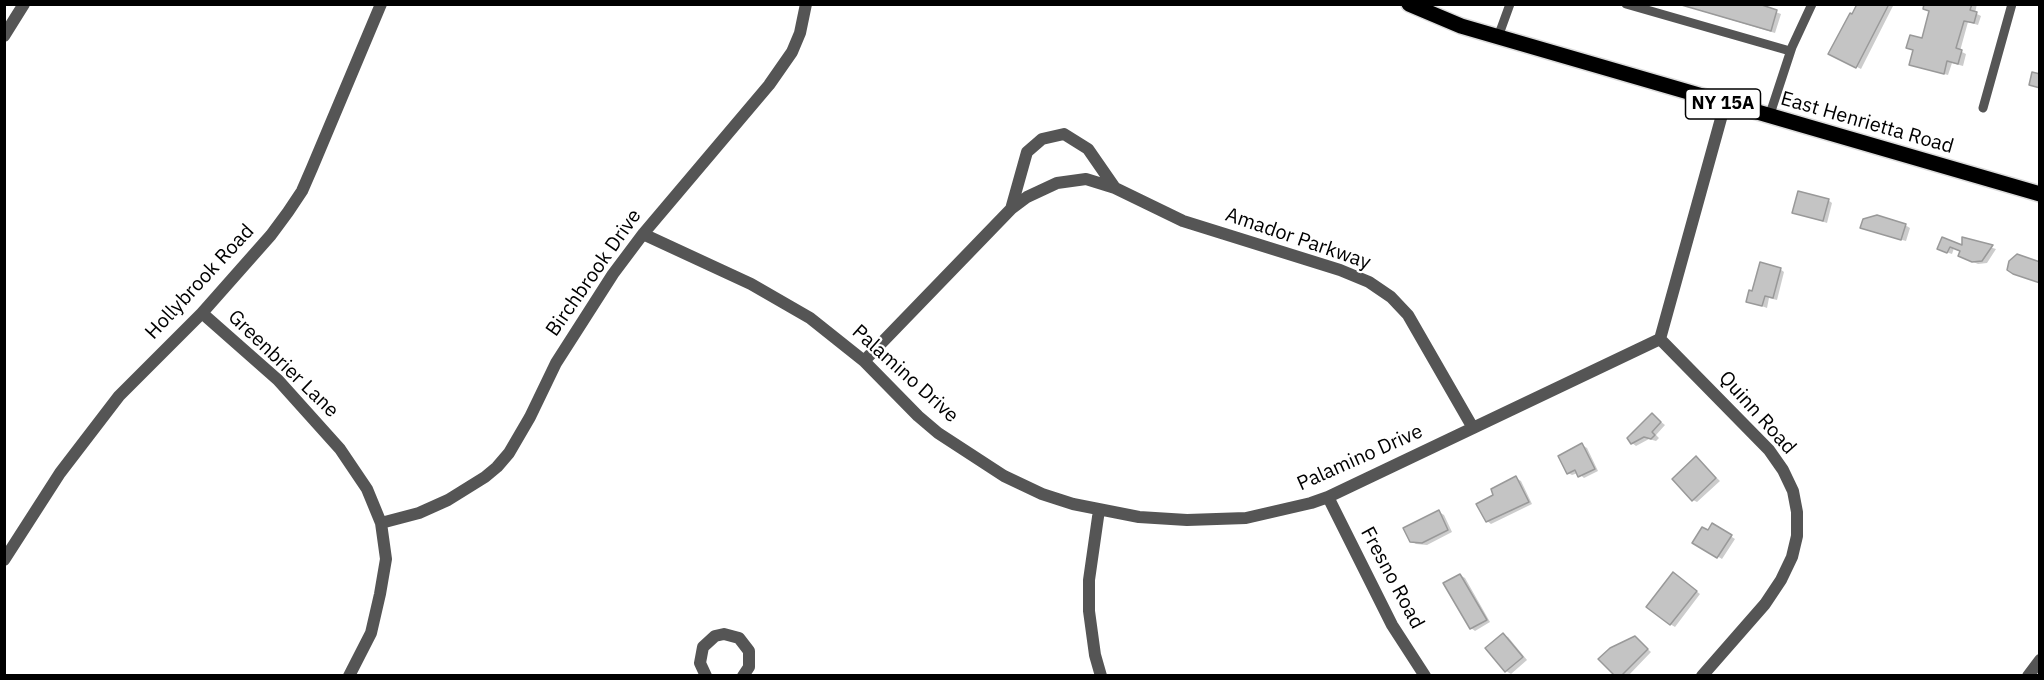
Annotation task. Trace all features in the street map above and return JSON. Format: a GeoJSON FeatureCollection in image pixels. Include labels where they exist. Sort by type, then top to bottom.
{"type":"FeatureCollection","features":[{"type":"Feature","properties":{"kind":"main road","name":"East Henrietta Road"},"geometry":{"type":"LineString","coordinates":[[1409,4],[1461,26],[2040,194]]}},
{"type":"Feature","properties":{"kind":"street"},"geometry":{"type":"LineString","coordinates":[[4,36],[24,4]]}},
{"type":"Feature","properties":{"kind":"street","name":"Hollybrook Road"},"geometry":{"type":"LineString","coordinates":[[4,560],[60,473],[119,396],[202,313],[271,235],[302,191],[381,4]]}},
{"type":"Feature","properties":{"kind":"street","name":"Birchbrook Drive"},"geometry":{"type":"LineString","coordinates":[[381,523],[418,513],[470,488],[497,467],[509,453],[530,417],[556,363],[613,274],[643,234],[769,85],[792,52],[800,33],[806,4]]}},
{"type":"Feature","properties":{"kind":"street"},"geometry":{"type":"LineString","coordinates":[[1660,339],[1725,104]]}},
{"type":"Feature","properties":{"kind":"street","name":"Amador Parkway"},"geometry":{"type":"LineString","coordinates":[[1011,209],[1027,152],[1042,139],[1064,134],[1088,149],[1115,188]]}},
{"type":"Feature","properties":{"kind":"street","name":"Amador Parkway"},"geometry":{"type":"LineString","coordinates":[[864,361],[1011,209],[1027,197],[1057,183],[1086,180],[1115,188],[1183,221],[1340,270],[1369,282],[1391,297],[1408,315],[1473,428]]}},
{"type":"Feature","properties":{"kind":"street","name":"Palamino Drive"},"geometry":{"type":"LineString","coordinates":[[643,234],[751,284],[790,305],[827,330],[864,361],[918,416],[972,457],[1004,476],[1042,494],[1099,510],[1155,519],[1246,518],[1328,497],[1660,339]]}},
{"type":"Feature","properties":{"kind":"street","name":"Greenbrier Lane"},"geometry":{"type":"LineString","coordinates":[[202,313],[278,380],[340,449],[367,489],[381,523],[386,559],[381,594],[370,633],[349,675]]}},
{"type":"Feature","properties":{"kind":"street","name":"Quinn Road"},"geometry":{"type":"LineString","coordinates":[[1660,339],[1769,450],[1783,470],[1793,491],[1797,513],[1797,536],[1792,557],[1781,580],[1765,604],[1702,675]]}},
{"type":"Feature","properties":{"kind":"street","name":"Fresno Road"},"geometry":{"type":"LineString","coordinates":[[1328,497],[1392,625],[1425,675]]}},
{"type":"Feature","properties":{"kind":"street"},"geometry":{"type":"LineString","coordinates":[[1099,510],[1089,580],[1089,611],[1093,645],[1101,675]]}},
{"type":"Feature","properties":{"kind":"street"},"geometry":{"type":"LineString","coordinates":[[706,675],[700,663],[703,646],[715,636],[724,634],[739,638],[749,651],[749,667],[743,675]]}},
{"type":"Feature","properties":{"kind":"street"},"geometry":{"type":"LineString","coordinates":[[2028,675],[2040,660]]}},
{"type":"Feature","properties":{"kind":"lane"},"geometry":{"type":"LineString","coordinates":[[1498,37],[1509,4]]}},
{"type":"Feature","properties":{"kind":"lane"},"geometry":{"type":"LineString","coordinates":[[1626,4],[1790,51]]}},
{"type":"Feature","properties":{"kind":"lane"},"geometry":{"type":"LineString","coordinates":[[1769,117],[1790,51],[1812,4]]}},
{"type":"Feature","properties":{"kind":"lane"},"geometry":{"type":"LineString","coordinates":[[1983,108],[2012,4]]}},
{"type":"Feature","properties":{"kind":"building"},"geometry":{"type":"Polygon","coordinates":[[[1678,4],[1759,4],[1777,10],[1771,31],[1678,4]]]}},
{"type":"Feature","properties":{"kind":"building"},"geometry":{"type":"Polygon","coordinates":[[[1857,4],[1889,4],[1856,68],[1828,54],[1857,4]]]}},
{"type":"Feature","properties":{"kind":"building"},"geometry":{"type":"Polygon","coordinates":[[[1924,4],[1972,4],[1970,10],[1977,12],[1974,23],[1964,21],[1956,48],[1962,50],[1958,64],[1947,61],[1944,74],[1909,65],[1913,50],[1906,48],[1910,35],[1922,38],[1929,11],[1923,9],[1924,4]]]}},
{"type":"Feature","properties":{"kind":"building"},"geometry":{"type":"Polygon","coordinates":[[[2032,72],[2040,74],[2040,88],[2029,85],[2032,72]]]}},
{"type":"Feature","properties":{"kind":"building"},"geometry":{"type":"Polygon","coordinates":[[[1798,191],[1829,199],[1823,221],[1792,213],[1798,191]]]}},
{"type":"Feature","properties":{"kind":"building"},"geometry":{"type":"Polygon","coordinates":[[[1877,215],[1906,224],[1901,240],[1860,228],[1863,219],[1877,215]]]}},
{"type":"Feature","properties":{"kind":"building"},"geometry":{"type":"Polygon","coordinates":[[[1942,237],[1962,245],[1962,237],[1993,245],[1982,261],[1972,262],[1958,256],[1960,251],[1950,247],[1947,253],[1937,249],[1942,237]]]}},
{"type":"Feature","properties":{"kind":"building"},"geometry":{"type":"Polygon","coordinates":[[[2017,254],[2040,262],[2040,283],[2007,270],[2009,261],[2017,254]]]}},
{"type":"Feature","properties":{"kind":"building"},"geometry":{"type":"Polygon","coordinates":[[[1760,262],[1781,268],[1773,298],[1765,296],[1762,306],[1746,302],[1749,290],[1752,291],[1760,262]]]}},
{"type":"Feature","properties":{"kind":"building"},"geometry":{"type":"Polygon","coordinates":[[[1652,413],[1661,422],[1652,432],[1655,435],[1651,439],[1644,437],[1631,444],[1627,438],[1652,413]]]}},
{"type":"Feature","properties":{"kind":"building"},"geometry":{"type":"Polygon","coordinates":[[[1582,443],[1595,469],[1578,477],[1575,470],[1567,474],[1558,456],[1582,443]]]}},
{"type":"Feature","properties":{"kind":"building"},"geometry":{"type":"Polygon","coordinates":[[[1696,456],[1716,478],[1692,501],[1672,479],[1696,456]]]}},
{"type":"Feature","properties":{"kind":"building"},"geometry":{"type":"Polygon","coordinates":[[[1516,476],[1529,502],[1486,522],[1476,504],[1493,495],[1491,489],[1516,476]]]}},
{"type":"Feature","properties":{"kind":"building"},"geometry":{"type":"Polygon","coordinates":[[[1439,510],[1448,530],[1422,543],[1410,542],[1403,528],[1439,510]]]}},
{"type":"Feature","properties":{"kind":"building"},"geometry":{"type":"Polygon","coordinates":[[[1712,523],[1732,535],[1717,558],[1692,543],[1702,527],[1708,530],[1712,523]]]}},
{"type":"Feature","properties":{"kind":"building"},"geometry":{"type":"Polygon","coordinates":[[[1673,572],[1697,591],[1670,625],[1646,607],[1673,572]]]}},
{"type":"Feature","properties":{"kind":"building"},"geometry":{"type":"Polygon","coordinates":[[[1460,574],[1487,620],[1470,629],[1443,583],[1460,574]]]}},
{"type":"Feature","properties":{"kind":"building"},"geometry":{"type":"Polygon","coordinates":[[[1503,633],[1523,657],[1505,672],[1485,648],[1503,633]]]}},
{"type":"Feature","properties":{"kind":"building"},"geometry":{"type":"Polygon","coordinates":[[[1635,636],[1648,649],[1621,676],[1615,676],[1598,659],[1610,648],[1635,636]]]}}]}
